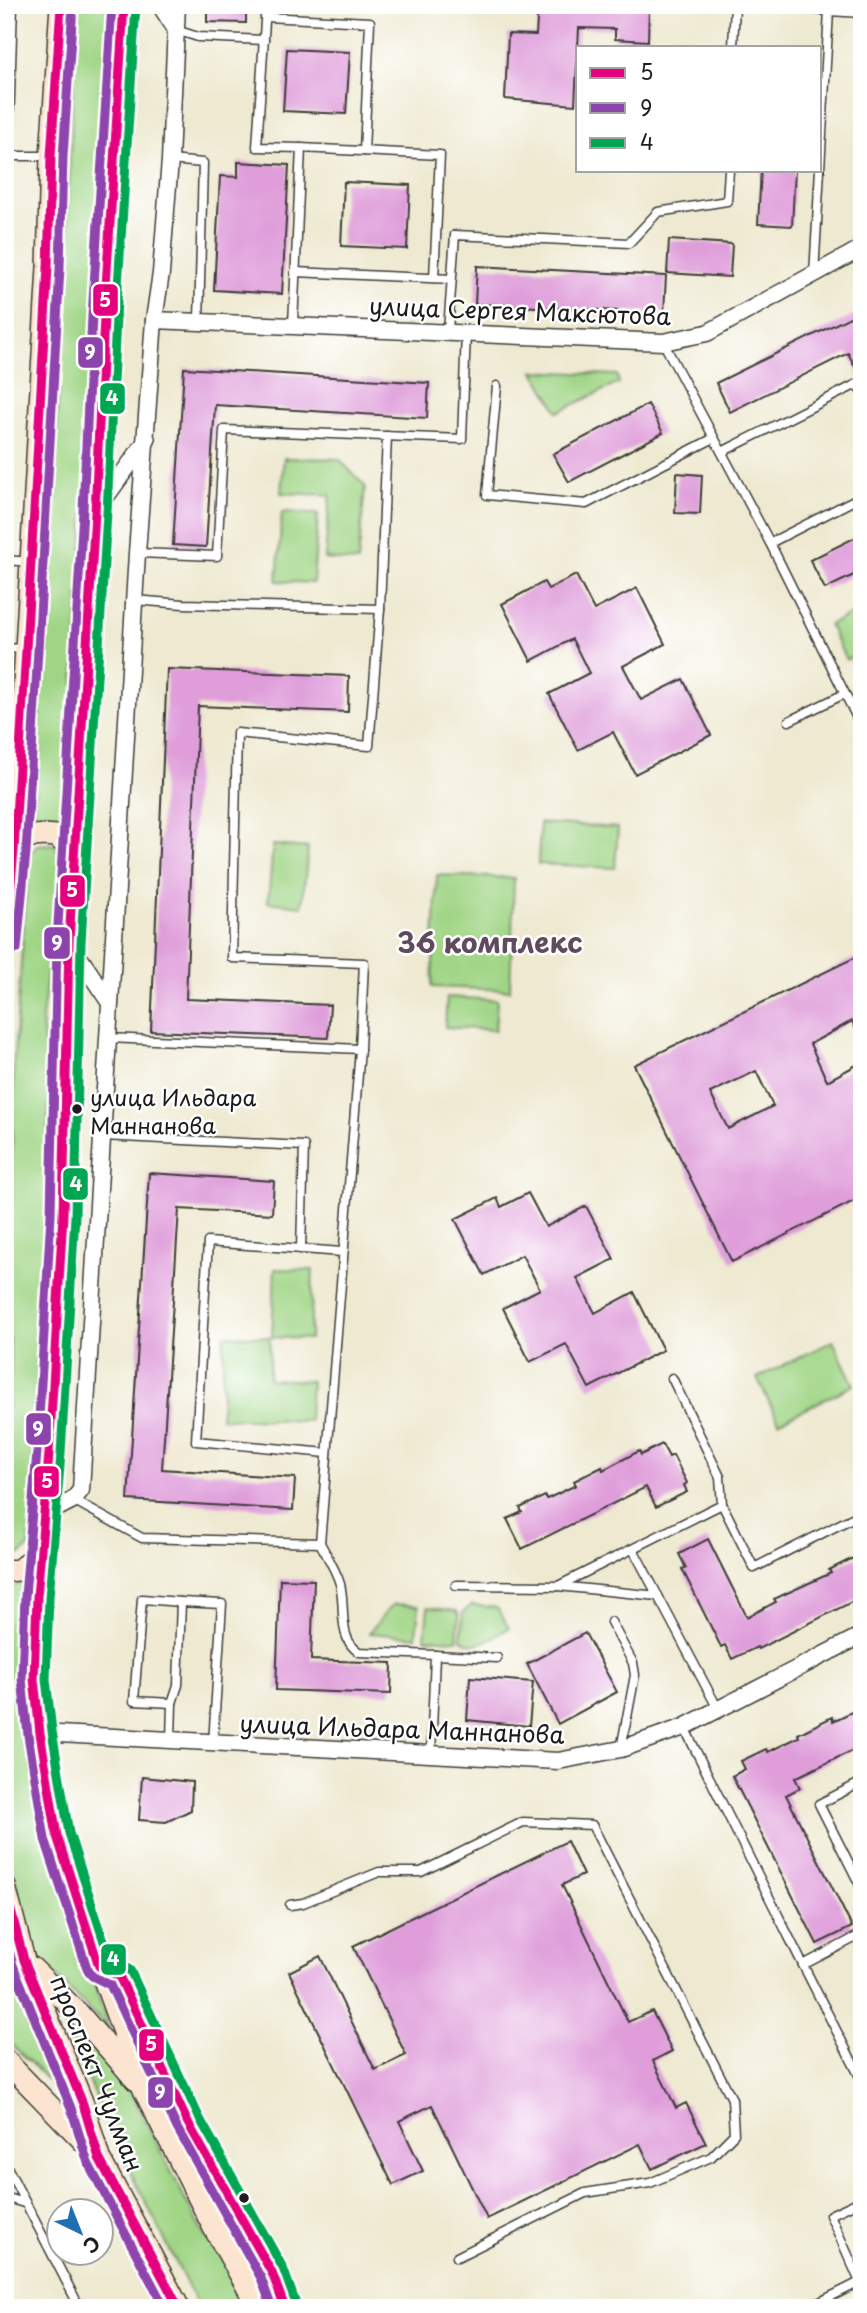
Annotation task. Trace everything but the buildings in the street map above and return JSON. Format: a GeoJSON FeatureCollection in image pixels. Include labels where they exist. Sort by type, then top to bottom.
{"type":"FeatureCollection","features":[{"type":"Feature","properties":{"kind":"main road"},"geometry":{"type":"LineString","coordinates":[[5,948],[14,851],[12,778],[16,648],[31,562],[61,5]]}},
{"type":"Feature","properties":{"kind":"main road","name":"проспект Чулман"},"geometry":{"type":"LineString","coordinates":[[124,5],[69,942],[63,1215],[34,1679],[57,1836],[99,1966],[144,2090],[207,2214],[259,2308]]}},
{"type":"Feature","properties":{"kind":"main road"},"geometry":{"type":"LineString","coordinates":[[14,851],[18,843],[29,836],[57,836],[69,848],[74,863]]}},
{"type":"Feature","properties":{"kind":"main road"},"geometry":{"type":"LineString","coordinates":[[5,1572],[19,1570],[41,1550]]}},
{"type":"Feature","properties":{"kind":"main road","name":"проспект Чулман"},"geometry":{"type":"LineString","coordinates":[[5,1887],[24,1960],[83,2104],[99,2158],[179,2308]]}},
{"type":"Feature","properties":{"kind":"main road"},"geometry":{"type":"LineString","coordinates":[[5,1945],[79,2014],[144,2090]]}},
{"type":"Feature","properties":{"kind":"main road"},"geometry":{"type":"LineString","coordinates":[[5,2060],[99,2158]]}},
{"type":"Feature","properties":{"kind":"street"},"geometry":{"type":"LineString","coordinates":[[160,5],[176,30]]}},
{"type":"Feature","properties":{"kind":"street"},"geometry":{"type":"LineString","coordinates":[[44,1514],[73,1500],[81,1490],[137,552],[154,320],[161,273],[170,160],[177,5]]}},
{"type":"Feature","properties":{"kind":"street","name":"улица Сергея Максютова"},"geometry":{"type":"LineString","coordinates":[[154,320],[663,342],[707,332],[862,248]]}},
{"type":"Feature","properties":{"kind":"street"},"geometry":{"type":"LineString","coordinates":[[95,512],[147,440]]}},
{"type":"Feature","properties":{"kind":"street"},"geometry":{"type":"LineString","coordinates":[[69,942],[110,1003]]}},
{"type":"Feature","properties":{"kind":"street","name":"улица Ильдара Маннанова"},"geometry":{"type":"LineString","coordinates":[[40,1733],[558,1761],[621,1749],[684,1727],[862,1635]]}},
{"type":"Feature","properties":{"kind":"street"},"geometry":{"type":"LineString","coordinates":[[99,1966],[119,1976],[188,2123],[272,2273],[285,2308]]}},
{"type":"Feature","properties":{"kind":"lane"},"geometry":{"type":"LineString","coordinates":[[13,5],[7,156],[51,156]]}},
{"type":"Feature","properties":{"kind":"lane"},"geometry":{"type":"LineString","coordinates":[[266,5],[257,147],[440,155],[434,278]]}},
{"type":"Feature","properties":{"kind":"lane"},"geometry":{"type":"LineString","coordinates":[[733,46],[735,5]]}},
{"type":"Feature","properties":{"kind":"lane"},"geometry":{"type":"LineString","coordinates":[[759,5],[830,8],[862,13]]}},
{"type":"Feature","properties":{"kind":"lane"},"geometry":{"type":"LineString","coordinates":[[822,142],[830,8]]}},
{"type":"Feature","properties":{"kind":"lane"},"geometry":{"type":"LineString","coordinates":[[265,17],[370,22],[364,151]]}},
{"type":"Feature","properties":{"kind":"lane"},"geometry":{"type":"LineString","coordinates":[[176,30],[198,37],[264,40]]}},
{"type":"Feature","properties":{"kind":"lane"},"geometry":{"type":"LineString","coordinates":[[293,325],[301,148]]}},
{"type":"Feature","properties":{"kind":"lane"},"geometry":{"type":"LineString","coordinates":[[170,160],[203,163],[199,321]]}},
{"type":"Feature","properties":{"kind":"lane"},"geometry":{"type":"LineString","coordinates":[[448,331],[454,235],[629,243],[658,212],[727,201],[729,172]]}},
{"type":"Feature","properties":{"kind":"lane"},"geometry":{"type":"LineString","coordinates":[[814,275],[820,172]]}},
{"type":"Feature","properties":{"kind":"lane"},"geometry":{"type":"LineString","coordinates":[[295,272],[452,279]]}},
{"type":"Feature","properties":{"kind":"lane"},"geometry":{"type":"LineString","coordinates":[[137,552],[216,556],[224,430],[462,439],[466,332]]}},
{"type":"Feature","properties":{"kind":"lane"},"geometry":{"type":"LineString","coordinates":[[663,342],[770,543],[862,728]]}},
{"type":"Feature","properties":{"kind":"lane"},"geometry":{"type":"LineString","coordinates":[[722,452],[857,384],[862,393]]}},
{"type":"Feature","properties":{"kind":"lane"},"geometry":{"type":"LineString","coordinates":[[497,386],[486,495],[586,504],[714,438]]}},
{"type":"Feature","properties":{"kind":"lane"},"geometry":{"type":"LineString","coordinates":[[387,436],[380,609],[369,746],[237,733],[232,958],[364,963],[360,1049],[320,1543],[340,1586],[345,1634],[349,1643],[359,1652],[497,1658]]}},
{"type":"Feature","properties":{"kind":"lane"},"geometry":{"type":"LineString","coordinates":[[770,543],[862,496]]}},
{"type":"Feature","properties":{"kind":"lane"},"geometry":{"type":"LineString","coordinates":[[5,560],[31,562]]}},
{"type":"Feature","properties":{"kind":"lane"},"geometry":{"type":"LineString","coordinates":[[134,600],[183,604],[380,609]]}},
{"type":"Feature","properties":{"kind":"lane"},"geometry":{"type":"LineString","coordinates":[[789,721],[844,694]]}},
{"type":"Feature","properties":{"kind":"lane"},"geometry":{"type":"LineString","coordinates":[[108,1038],[360,1049]]}},
{"type":"Feature","properties":{"kind":"lane"},"geometry":{"type":"LineString","coordinates":[[102,1136],[304,1146],[302,1249]]}},
{"type":"Feature","properties":{"kind":"lane"},"geometry":{"type":"LineString","coordinates":[[327,1453],[196,1441],[208,1242],[342,1252]]}},
{"type":"Feature","properties":{"kind":"lane"},"geometry":{"type":"LineString","coordinates":[[672,1378],[720,1477],[722,1504],[754,1568],[862,1513]]}},
{"type":"Feature","properties":{"kind":"lane"},"geometry":{"type":"LineString","coordinates":[[73,1500],[142,1538],[320,1543]]}},
{"type":"Feature","properties":{"kind":"lane"},"geometry":{"type":"LineString","coordinates":[[558,1586],[722,1504]]}},
{"type":"Feature","properties":{"kind":"lane"},"geometry":{"type":"LineString","coordinates":[[633,1549],[718,1709]]}},
{"type":"Feature","properties":{"kind":"lane"},"geometry":{"type":"LineString","coordinates":[[456,1585],[558,1586],[658,1596]]}},
{"type":"Feature","properties":{"kind":"lane"},"geometry":{"type":"LineString","coordinates":[[172,1703],[134,1701],[142,1599],[222,1604],[213,1743]]}},
{"type":"Feature","properties":{"kind":"lane"},"geometry":{"type":"LineString","coordinates":[[171,1740],[172,1703],[178,1685],[181,1602]]}},
{"type":"Feature","properties":{"kind":"lane"},"geometry":{"type":"LineString","coordinates":[[611,1622],[632,1663],[635,1675],[621,1749]]}},
{"type":"Feature","properties":{"kind":"lane"},"geometry":{"type":"LineString","coordinates":[[430,1754],[435,1655]]}},
{"type":"Feature","properties":{"kind":"lane"},"geometry":{"type":"LineString","coordinates":[[684,1727],[862,2081]]}},
{"type":"Feature","properties":{"kind":"lane"},"geometry":{"type":"LineString","coordinates":[[862,1782],[819,1804],[862,1889]]}},
{"type":"Feature","properties":{"kind":"lane"},"geometry":{"type":"LineString","coordinates":[[290,1905],[303,1903],[379,1872],[421,1872],[523,1822],[592,1825],[732,2099],[734,2134],[711,2157],[650,2183],[585,2193],[457,2257]]}},
{"type":"Feature","properties":{"kind":"lane"},"geometry":{"type":"LineString","coordinates":[[803,1965],[862,1934]]}},
{"type":"Feature","properties":{"kind":"lane"},"geometry":{"type":"LineString","coordinates":[[5,2163],[79,2308]]}},
{"type":"Feature","properties":{"kind":"lane"},"geometry":{"type":"LineString","coordinates":[[5,2197],[24,2203]]}},
{"type":"Feature","properties":{"kind":"lane"},"geometry":{"type":"LineString","coordinates":[[808,2308],[860,2282],[830,2215],[862,2200]]}},
{"type":"Feature","properties":{"kind":"green space"},"geometry":{"type":"Polygon","coordinates":[[[76,5],[114,5],[66,826],[55,818],[33,822],[66,266],[76,5]]]}},
{"type":"Feature","properties":{"kind":"green space"},"geometry":{"type":"Polygon","coordinates":[[[534,371],[617,375],[619,383],[558,412],[534,371]]]}},
{"type":"Feature","properties":{"kind":"green space"},"geometry":{"type":"Polygon","coordinates":[[[284,458],[339,459],[365,486],[358,562],[325,559],[330,495],[281,493],[284,458]]]}},
{"type":"Feature","properties":{"kind":"green space"},"geometry":{"type":"Polygon","coordinates":[[[282,512],[318,514],[313,583],[277,581],[282,512]]]}},
{"type":"Feature","properties":{"kind":"green space"},"geometry":{"type":"Polygon","coordinates":[[[862,609],[862,652],[846,660],[829,625],[862,609]]]}},
{"type":"Feature","properties":{"kind":"green space"},"geometry":{"type":"Polygon","coordinates":[[[540,823],[618,828],[615,868],[538,864],[540,823]]]}},
{"type":"Feature","properties":{"kind":"green space"},"geometry":{"type":"Polygon","coordinates":[[[53,844],[63,854],[42,1018],[49,1099],[46,1214],[29,1547],[21,1554],[5,1558],[5,1433],[11,1363],[5,1291],[11,1212],[14,1057],[29,855],[37,845],[53,844]]]}},
{"type":"Feature","properties":{"kind":"green space"},"geometry":{"type":"Polygon","coordinates":[[[273,845],[308,848],[302,906],[268,902],[273,845]]]}},
{"type":"Feature","properties":{"kind":"green space"},"geometry":{"type":"Polygon","coordinates":[[[437,875],[514,878],[510,990],[432,987],[437,875]]]}},
{"type":"Feature","properties":{"kind":"green space"},"geometry":{"type":"Polygon","coordinates":[[[447,997],[497,1000],[495,1030],[445,1027],[447,997]]]}},
{"type":"Feature","properties":{"kind":"green space"},"geometry":{"type":"Polygon","coordinates":[[[275,1269],[313,1270],[310,1339],[272,1337],[275,1269]]]}},
{"type":"Feature","properties":{"kind":"green space"},"geometry":{"type":"Polygon","coordinates":[[[224,1335],[270,1337],[269,1379],[311,1381],[309,1421],[221,1418],[224,1335]]]}},
{"type":"Feature","properties":{"kind":"green space"},"geometry":{"type":"Polygon","coordinates":[[[833,1341],[854,1385],[779,1422],[757,1378],[833,1341]]]}},
{"type":"Feature","properties":{"kind":"green space"},"geometry":{"type":"Polygon","coordinates":[[[33,1581],[23,1677],[29,1750],[57,1871],[109,2029],[35,1956],[5,1831],[5,1584],[16,1585],[33,1581]]]}},
{"type":"Feature","properties":{"kind":"green space"},"geometry":{"type":"Polygon","coordinates":[[[395,1604],[419,1606],[416,1637],[369,1633],[395,1604]]]}},
{"type":"Feature","properties":{"kind":"green space"},"geometry":{"type":"Polygon","coordinates":[[[472,1605],[497,1608],[509,1628],[485,1641],[467,1643],[461,1639],[463,1612],[472,1605]]]}},
{"type":"Feature","properties":{"kind":"green space"},"geometry":{"type":"Polygon","coordinates":[[[428,1607],[457,1611],[457,1640],[425,1638],[428,1607]]]}},
{"type":"Feature","properties":{"kind":"green space"},"geometry":{"type":"Polygon","coordinates":[[[5,1956],[15,1964],[67,2099],[5,2038],[5,1956]]]}},
{"type":"Feature","properties":{"kind":"green space"},"geometry":{"type":"Polygon","coordinates":[[[55,2003],[106,2059],[134,2099],[203,2234],[222,2258],[248,2308],[199,2308],[119,2149],[55,2003]]]}},
{"type":"Feature","properties":{"kind":"transit line","name":"5"},"geometry":{"type":"LineString","coordinates":[[5,945],[14,851],[61,5]]}},
{"type":"Feature","properties":{"kind":"transit line","name":"9"},"geometry":{"type":"LineString","coordinates":[[112,5],[57,941],[51,1215],[37,1452],[25,1596],[22,1679],[45,1839],[88,1971],[110,1985],[177,2128],[261,2278],[272,2308]]}},
{"type":"Feature","properties":{"kind":"transit line","name":"5"},"geometry":{"type":"LineString","coordinates":[[124,5],[69,942],[63,1215],[49,1453],[37,1597],[34,1679],[57,1836],[99,1966],[119,1976],[188,2123],[272,2273],[285,2308]]}},
{"type":"Feature","properties":{"kind":"transit line","name":"9"},"geometry":{"type":"LineString","coordinates":[[17,949],[26,852],[38,650],[73,6]]}},
{"type":"Feature","properties":{"kind":"transit line","name":"4"},"geometry":{"type":"LineString","coordinates":[[136,6],[81,943],[75,1216],[46,1679],[69,1833],[109,1957],[130,1970],[199,2117],[283,2268],[296,2304]]}},
{"type":"Feature","properties":{"kind":"transit line","name":"5"},"geometry":{"type":"LineString","coordinates":[[5,1888],[24,1960],[83,2104],[99,2158],[179,2308]]}},
{"type":"Feature","properties":{"kind":"transit line","name":"9"},"geometry":{"type":"LineString","coordinates":[[5,1937],[13,1965],[71,2108],[88,2163],[165,2308]]}},
{"type":"Feature","properties":{"kind":"place","name":"улица Ильдара Маннанова"},"geometry":{"type":"Point","coordinates":[77,1109]}},
{"type":"Feature","properties":{"kind":"district","name":"36 комплекс"},"geometry":{"type":"Point","coordinates":[490,941]}}]}
